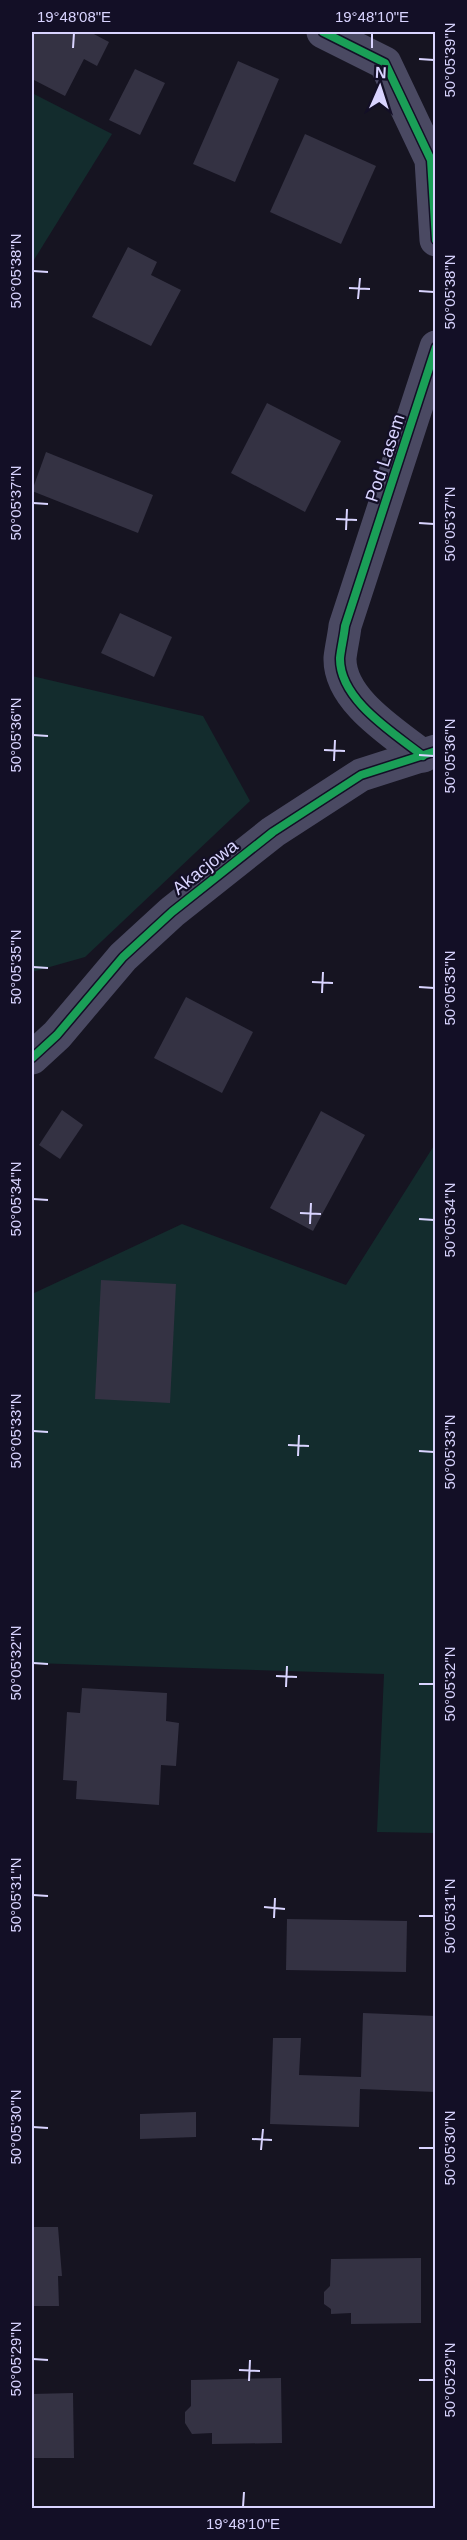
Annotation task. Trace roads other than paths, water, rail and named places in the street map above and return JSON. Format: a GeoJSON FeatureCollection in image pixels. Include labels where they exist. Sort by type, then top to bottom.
{"type":"FeatureCollection","features":[{"type":"Feature","properties":{"kind":"street"},"geometry":{"type":"LineString","coordinates":[[323,32],[386,63],[431,160],[435,240]]}},
{"type":"Feature","properties":{"kind":"street","name":"Pod Lasem"},"geometry":{"type":"LineString","coordinates":[[429,753],[366,711],[346,684],[340,660],[345,626],[435,347]]}},
{"type":"Feature","properties":{"kind":"street","name":"Akacjowa"},"geometry":{"type":"LineString","coordinates":[[32,1058],[57,1035],[123,957],[172,912],[273,832],[360,775],[429,753]]}}]}
